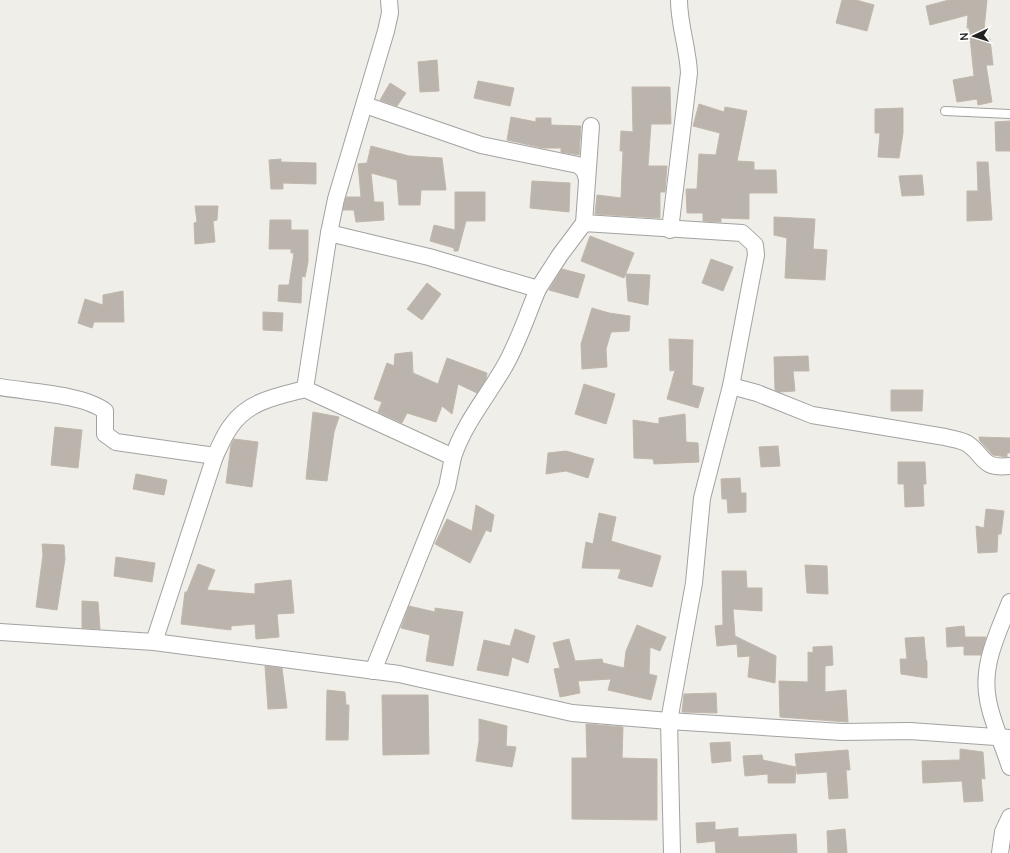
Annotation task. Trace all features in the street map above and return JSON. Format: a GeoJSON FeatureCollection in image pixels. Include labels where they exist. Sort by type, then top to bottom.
{"type":"FeatureCollection","features":[{"type":"Feature","properties":{"kind":"street"},"geometry":{"type":"LineString","coordinates":[[305,389],[329,233],[336,200],[386,31],[390,13],[389,0]]}},
{"type":"Feature","properties":{"kind":"street"},"geometry":{"type":"LineString","coordinates":[[670,230],[689,73],[689,61],[679,14],[679,0]]}},
{"type":"Feature","properties":{"kind":"street"},"geometry":{"type":"LineString","coordinates":[[365,105],[481,145],[578,165],[584,170],[587,179]]}},
{"type":"Feature","properties":{"kind":"street"},"geometry":{"type":"LineString","coordinates":[[373,671],[447,486],[458,440],[504,368],[538,289],[560,255],[584,223],[591,126]]}},
{"type":"Feature","properties":{"kind":"street"},"geometry":{"type":"LineString","coordinates":[[584,223],[670,230],[742,233],[755,245],[756,255],[730,386],[702,498],[694,583],[669,721],[672,853]]}},
{"type":"Feature","properties":{"kind":"street"},"geometry":{"type":"LineString","coordinates":[[329,233],[429,257],[538,289]]}},
{"type":"Feature","properties":{"kind":"street"},"geometry":{"type":"LineString","coordinates":[[730,386],[757,393],[812,415],[944,436],[962,441],[969,444],[982,459],[989,464],[1001,467],[1010,466]]}},
{"type":"Feature","properties":{"kind":"street"},"geometry":{"type":"LineString","coordinates":[[0,387],[71,398],[98,405],[104,410],[105,434],[116,442],[215,456]]}},
{"type":"Feature","properties":{"kind":"street"},"geometry":{"type":"LineString","coordinates":[[154,642],[215,456],[230,426],[239,416],[252,406],[305,389],[453,457]]}},
{"type":"Feature","properties":{"kind":"street"},"geometry":{"type":"LineString","coordinates":[[1010,602],[994,642],[988,665],[986,684],[988,699],[1004,738],[1004,748],[1010,767]]}},
{"type":"Feature","properties":{"kind":"street"},"geometry":{"type":"LineString","coordinates":[[0,632],[154,642],[399,674],[572,713],[842,732],[910,731],[1004,738]]}},
{"type":"Feature","properties":{"kind":"street"},"geometry":{"type":"LineString","coordinates":[[1000,853],[1003,832],[1010,818]]}},
{"type":"Feature","properties":{"kind":"lane"},"geometry":{"type":"LineString","coordinates":[[945,112],[1010,114]]}},
{"type":"Feature","properties":{"kind":"building"},"geometry":{"type":"Polygon","coordinates":[[[842,0],[856,0],[874,5],[867,31],[836,23],[842,0]]]}},
{"type":"Feature","properties":{"kind":"building"},"geometry":{"type":"Polygon","coordinates":[[[949,0],[987,0],[983,39],[990,39],[993,65],[986,65],[992,102],[978,105],[977,99],[957,102],[953,80],[974,76],[969,28],[967,28],[968,15],[930,25],[926,6],[949,0]]]}},
{"type":"Feature","properties":{"kind":"building"},"geometry":{"type":"Polygon","coordinates":[[[437,60],[439,91],[420,92],[418,62],[437,60]]]}},
{"type":"Feature","properties":{"kind":"building"},"geometry":{"type":"Polygon","coordinates":[[[478,81],[514,88],[510,106],[474,98],[478,81]]]}},
{"type":"Feature","properties":{"kind":"building"},"geometry":{"type":"Polygon","coordinates":[[[390,83],[406,93],[397,106],[380,100],[390,83]]]}},
{"type":"Feature","properties":{"kind":"building"},"geometry":{"type":"Polygon","coordinates":[[[632,87],[670,87],[671,124],[651,124],[648,166],[667,166],[665,192],[660,192],[660,218],[595,214],[597,195],[621,198],[623,151],[620,151],[621,131],[633,132],[632,87]]]}},
{"type":"Feature","properties":{"kind":"building"},"geometry":{"type":"Polygon","coordinates":[[[699,104],[724,112],[725,107],[747,111],[737,161],[754,162],[754,170],[776,170],[777,193],[749,193],[749,219],[721,218],[721,222],[703,221],[703,213],[687,213],[686,189],[697,189],[699,154],[716,155],[720,133],[693,126],[699,104]]]}},
{"type":"Feature","properties":{"kind":"building"},"geometry":{"type":"Polygon","coordinates":[[[903,108],[903,133],[899,158],[878,157],[880,133],[875,133],[875,109],[903,108]]]}},
{"type":"Feature","properties":{"kind":"building"},"geometry":{"type":"Polygon","coordinates":[[[511,117],[536,122],[536,118],[551,118],[551,125],[581,126],[579,155],[561,152],[561,148],[543,148],[507,140],[511,117]]]}},
{"type":"Feature","properties":{"kind":"building"},"geometry":{"type":"Polygon","coordinates":[[[1010,121],[1010,151],[996,151],[995,122],[1010,121]]]}},
{"type":"Feature","properties":{"kind":"building"},"geometry":{"type":"Polygon","coordinates":[[[371,146],[409,156],[442,158],[446,190],[421,190],[420,205],[399,205],[397,180],[371,173],[374,202],[383,202],[384,220],[356,222],[354,210],[343,210],[346,197],[361,197],[358,164],[367,163],[371,146]]]}},
{"type":"Feature","properties":{"kind":"building"},"geometry":{"type":"Polygon","coordinates":[[[281,159],[281,162],[316,163],[316,184],[283,183],[283,189],[271,189],[269,160],[281,159]]]}},
{"type":"Feature","properties":{"kind":"building"},"geometry":{"type":"Polygon","coordinates":[[[977,162],[988,162],[992,220],[967,221],[967,191],[978,191],[977,162]]]}},
{"type":"Feature","properties":{"kind":"building"},"geometry":{"type":"Polygon","coordinates":[[[922,175],[924,195],[902,196],[899,176],[922,175]]]}},
{"type":"Feature","properties":{"kind":"building"},"geometry":{"type":"Polygon","coordinates":[[[532,181],[570,183],[569,212],[530,208],[532,181]]]}},
{"type":"Feature","properties":{"kind":"building"},"geometry":{"type":"Polygon","coordinates":[[[455,192],[485,192],[485,221],[466,221],[458,251],[454,251],[454,248],[430,241],[434,225],[455,230],[455,192]]]}},
{"type":"Feature","properties":{"kind":"building"},"geometry":{"type":"Polygon","coordinates":[[[195,206],[218,206],[217,220],[213,221],[215,242],[195,244],[194,223],[197,222],[195,206]]]}},
{"type":"Feature","properties":{"kind":"building"},"geometry":{"type":"Polygon","coordinates":[[[774,217],[815,219],[813,249],[827,250],[825,280],[785,278],[787,238],[774,235],[774,217]]]}},
{"type":"Feature","properties":{"kind":"building"},"geometry":{"type":"Polygon","coordinates":[[[270,220],[291,220],[291,230],[308,230],[308,262],[305,277],[302,276],[301,303],[278,301],[279,285],[289,285],[294,253],[291,253],[291,249],[269,249],[270,220]]]}},
{"type":"Feature","properties":{"kind":"building"},"geometry":{"type":"Polygon","coordinates":[[[590,236],[634,253],[624,278],[581,261],[590,236]]]}},
{"type":"Feature","properties":{"kind":"building"},"geometry":{"type":"Polygon","coordinates":[[[711,259],[733,267],[723,291],[702,283],[711,259]]]}},
{"type":"Feature","properties":{"kind":"building"},"geometry":{"type":"Polygon","coordinates":[[[562,269],[585,275],[578,298],[549,290],[562,269]]]}},
{"type":"Feature","properties":{"kind":"building"},"geometry":{"type":"Polygon","coordinates":[[[626,274],[650,275],[648,305],[628,301],[626,274]]]}},
{"type":"Feature","properties":{"kind":"building"},"geometry":{"type":"Polygon","coordinates":[[[427,283],[441,294],[422,320],[407,309],[427,283]]]}},
{"type":"Feature","properties":{"kind":"building"},"geometry":{"type":"Polygon","coordinates":[[[123,291],[124,322],[94,322],[92,328],[78,323],[85,299],[103,305],[103,295],[123,291]]]}},
{"type":"Feature","properties":{"kind":"building"},"geometry":{"type":"Polygon","coordinates":[[[592,308],[609,313],[630,316],[629,331],[611,332],[606,349],[607,367],[582,369],[581,344],[592,308]]]}},
{"type":"Feature","properties":{"kind":"building"},"geometry":{"type":"Polygon","coordinates":[[[263,312],[283,313],[282,331],[263,330],[263,312]]]}},
{"type":"Feature","properties":{"kind":"building"},"geometry":{"type":"Polygon","coordinates":[[[669,339],[693,340],[692,385],[704,388],[698,408],[667,399],[675,370],[670,371],[669,339]]]}},
{"type":"Feature","properties":{"kind":"building"},"geometry":{"type":"Polygon","coordinates":[[[412,352],[413,373],[438,384],[447,358],[487,373],[486,379],[477,393],[458,384],[452,414],[442,406],[436,422],[407,413],[402,423],[378,412],[382,402],[374,399],[387,363],[394,366],[395,354],[412,352]]]}},
{"type":"Feature","properties":{"kind":"building"},"geometry":{"type":"Polygon","coordinates":[[[808,356],[809,371],[793,371],[795,391],[779,392],[775,390],[774,357],[808,356]]]}},
{"type":"Feature","properties":{"kind":"building"},"geometry":{"type":"Polygon","coordinates":[[[584,384],[615,394],[606,424],[575,414],[584,384]]]}},
{"type":"Feature","properties":{"kind":"building"},"geometry":{"type":"Polygon","coordinates":[[[891,390],[923,390],[922,411],[891,411],[891,390]]]}},
{"type":"Feature","properties":{"kind":"building"},"geometry":{"type":"Polygon","coordinates":[[[313,412],[339,417],[334,432],[327,481],[306,479],[313,412]]]}},
{"type":"Feature","properties":{"kind":"building"},"geometry":{"type":"Polygon","coordinates":[[[685,414],[686,442],[698,443],[699,462],[654,464],[653,459],[634,458],[633,420],[659,424],[659,418],[685,414]]]}},
{"type":"Feature","properties":{"kind":"building"},"geometry":{"type":"Polygon","coordinates":[[[55,427],[82,430],[78,468],[51,465],[55,427]]]}},
{"type":"Feature","properties":{"kind":"building"},"geometry":{"type":"Polygon","coordinates":[[[979,437],[1010,438],[1010,453],[1007,453],[1007,457],[993,455],[980,441],[979,437]]]}},
{"type":"Feature","properties":{"kind":"building"},"geometry":{"type":"Polygon","coordinates":[[[234,439],[258,442],[252,487],[226,483],[231,445],[234,439]]]}},
{"type":"Feature","properties":{"kind":"building"},"geometry":{"type":"Polygon","coordinates":[[[778,446],[780,466],[761,467],[759,447],[778,446]]]}},
{"type":"Feature","properties":{"kind":"building"},"geometry":{"type":"Polygon","coordinates":[[[566,451],[594,459],[588,478],[566,471],[546,474],[548,453],[566,451]]]}},
{"type":"Feature","properties":{"kind":"building"},"geometry":{"type":"Polygon","coordinates":[[[898,462],[925,462],[926,484],[923,484],[924,506],[905,507],[904,484],[898,484],[898,462]]]}},
{"type":"Feature","properties":{"kind":"building"},"geometry":{"type":"Polygon","coordinates":[[[136,474],[167,480],[164,495],[133,489],[136,474]]]}},
{"type":"Feature","properties":{"kind":"building"},"geometry":{"type":"Polygon","coordinates":[[[740,478],[741,493],[746,493],[746,512],[728,513],[727,499],[722,499],[721,479],[740,478]]]}},
{"type":"Feature","properties":{"kind":"building"},"geometry":{"type":"Polygon","coordinates":[[[476,505],[494,515],[491,532],[486,530],[470,563],[435,544],[447,519],[472,531],[476,505]]]}},
{"type":"Feature","properties":{"kind":"building"},"geometry":{"type":"Polygon","coordinates":[[[986,509],[1004,511],[1001,534],[998,534],[997,552],[978,553],[976,526],[984,528],[986,509]]]}},
{"type":"Feature","properties":{"kind":"building"},"geometry":{"type":"Polygon","coordinates":[[[599,513],[616,517],[611,541],[661,556],[652,587],[618,578],[621,569],[582,568],[586,542],[593,544],[599,513]]]}},
{"type":"Feature","properties":{"kind":"building"},"geometry":{"type":"Polygon","coordinates":[[[42,544],[64,545],[65,559],[57,610],[36,607],[43,555],[42,544]]]}},
{"type":"Feature","properties":{"kind":"building"},"geometry":{"type":"Polygon","coordinates":[[[116,557],[155,563],[152,582],[114,576],[116,557]]]}},
{"type":"Feature","properties":{"kind":"building"},"geometry":{"type":"Polygon","coordinates":[[[198,564],[215,570],[207,590],[255,594],[255,584],[291,580],[294,613],[277,614],[279,637],[256,639],[255,624],[231,626],[231,630],[181,624],[185,592],[187,592],[198,564]]]}},
{"type":"Feature","properties":{"kind":"building"},"geometry":{"type":"Polygon","coordinates":[[[805,565],[827,566],[828,594],[807,593],[805,565]]]}},
{"type":"Feature","properties":{"kind":"building"},"geometry":{"type":"Polygon","coordinates":[[[722,571],[746,571],[747,588],[762,588],[762,611],[733,609],[735,636],[776,656],[775,683],[748,677],[750,656],[738,657],[737,644],[717,646],[715,626],[723,625],[722,571]]]}},
{"type":"Feature","properties":{"kind":"building"},"geometry":{"type":"Polygon","coordinates":[[[82,601],[98,602],[100,629],[82,628],[82,601]]]}},
{"type":"Feature","properties":{"kind":"building"},"geometry":{"type":"Polygon","coordinates":[[[409,606],[435,612],[435,608],[463,612],[453,666],[426,661],[430,635],[401,628],[409,606]]]}},
{"type":"Feature","properties":{"kind":"building"},"geometry":{"type":"Polygon","coordinates":[[[637,625],[666,637],[660,651],[650,647],[649,674],[657,676],[651,700],[608,690],[611,679],[578,681],[580,693],[560,697],[554,669],[560,668],[553,643],[569,639],[575,661],[602,659],[603,663],[624,668],[626,651],[637,625]]]}},
{"type":"Feature","properties":{"kind":"building"},"geometry":{"type":"Polygon","coordinates":[[[964,626],[965,637],[986,637],[981,655],[964,655],[964,646],[947,647],[946,628],[964,626]]]}},
{"type":"Feature","properties":{"kind":"building"},"geometry":{"type":"Polygon","coordinates":[[[515,629],[535,636],[528,663],[512,657],[508,676],[477,670],[484,640],[510,646],[515,629]]]}},
{"type":"Feature","properties":{"kind":"building"},"geometry":{"type":"Polygon","coordinates":[[[924,637],[927,661],[927,678],[901,674],[900,659],[907,659],[905,638],[924,637]]]}},
{"type":"Feature","properties":{"kind":"building"},"geometry":{"type":"Polygon","coordinates":[[[832,646],[833,665],[825,666],[825,692],[846,690],[848,722],[780,717],[779,681],[808,682],[808,652],[813,653],[813,647],[832,646]]]}},
{"type":"Feature","properties":{"kind":"building"},"geometry":{"type":"Polygon","coordinates":[[[265,666],[282,668],[287,708],[268,709],[265,666]]]}},
{"type":"Feature","properties":{"kind":"building"},"geometry":{"type":"Polygon","coordinates":[[[327,690],[345,692],[346,705],[349,705],[348,740],[326,740],[327,690]]]}},
{"type":"Feature","properties":{"kind":"building"},"geometry":{"type":"Polygon","coordinates":[[[716,693],[717,713],[682,712],[684,694],[716,693]]]}},
{"type":"Feature","properties":{"kind":"building"},"geometry":{"type":"Polygon","coordinates":[[[382,695],[428,695],[429,754],[383,755],[382,695]]]}},
{"type":"Feature","properties":{"kind":"building"},"geometry":{"type":"Polygon","coordinates":[[[479,719],[507,726],[506,746],[516,747],[512,767],[476,761],[479,741],[479,719]]]}},
{"type":"Feature","properties":{"kind":"building"},"geometry":{"type":"Polygon","coordinates":[[[586,724],[623,727],[622,758],[657,759],[657,820],[572,819],[572,758],[587,758],[586,724]]]}},
{"type":"Feature","properties":{"kind":"building"},"geometry":{"type":"Polygon","coordinates":[[[730,742],[731,761],[712,763],[710,743],[730,742]]]}},
{"type":"Feature","properties":{"kind":"building"},"geometry":{"type":"Polygon","coordinates":[[[960,749],[983,752],[985,779],[981,778],[983,801],[964,802],[962,781],[923,783],[922,761],[960,760],[960,749]]]}},
{"type":"Feature","properties":{"kind":"building"},"geometry":{"type":"Polygon","coordinates":[[[848,750],[850,770],[846,770],[848,798],[829,799],[827,772],[797,774],[795,754],[848,750]]]}},
{"type":"Feature","properties":{"kind":"building"},"geometry":{"type":"Polygon","coordinates":[[[762,755],[763,760],[796,767],[795,783],[768,783],[768,774],[745,776],[743,756],[762,755]]]}},
{"type":"Feature","properties":{"kind":"building"},"geometry":{"type":"Polygon","coordinates":[[[715,822],[715,830],[738,828],[738,837],[796,834],[797,853],[716,853],[715,841],[697,843],[696,823],[715,822]]]}},
{"type":"Feature","properties":{"kind":"building"},"geometry":{"type":"Polygon","coordinates":[[[845,829],[847,853],[828,853],[827,831],[845,829]]]}}]}
